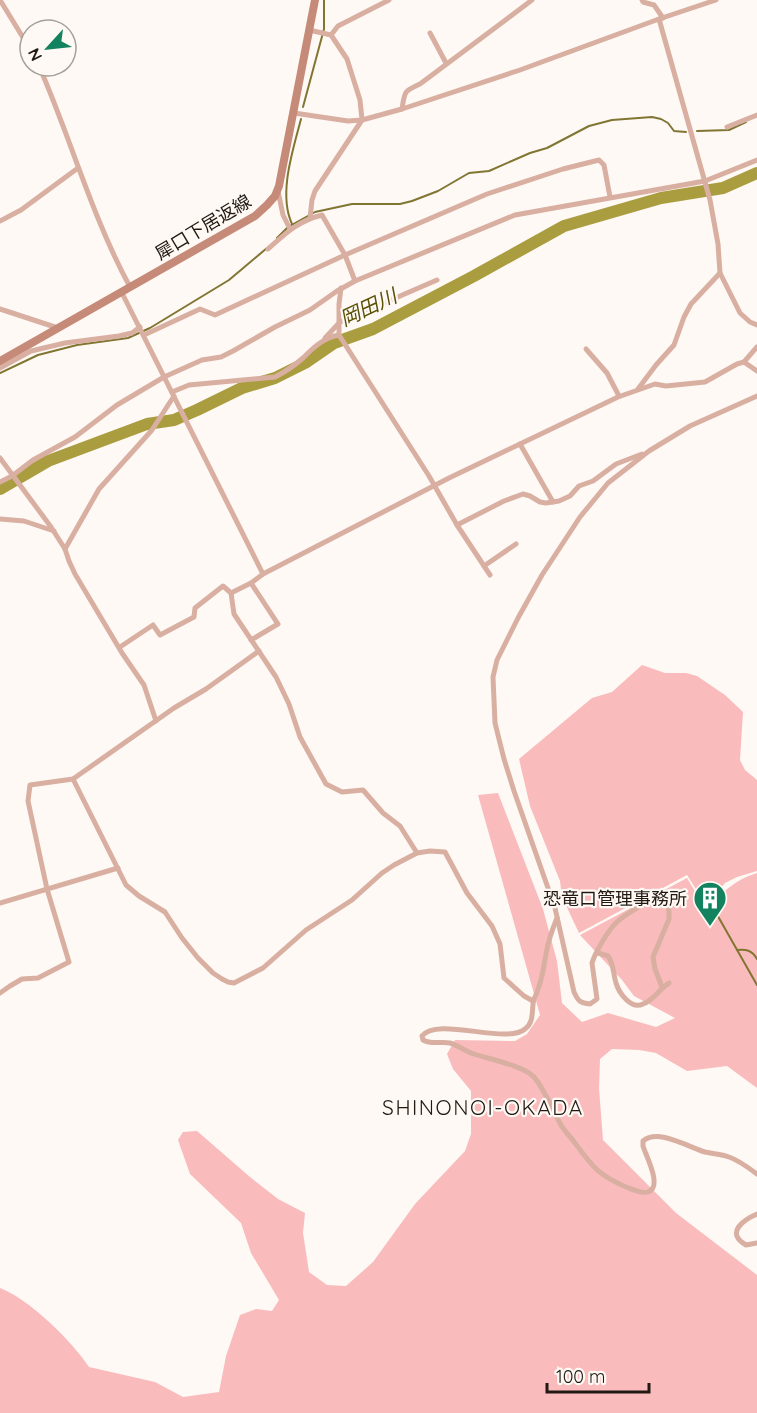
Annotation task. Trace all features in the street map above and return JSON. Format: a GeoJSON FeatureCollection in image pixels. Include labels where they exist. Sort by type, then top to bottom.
{"type":"FeatureCollection","features":[{"type":"Feature","properties":{"kind":"main road","name":"犀口下居返線"},"geometry":{"type":"LineString","coordinates":[[0,361],[255,216],[275,196],[294,112],[315,0]]}},
{"type":"Feature","properties":{"kind":"street"},"geometry":{"type":"LineString","coordinates":[[0,0],[18,29]]}},
{"type":"Feature","properties":{"kind":"street"},"geometry":{"type":"LineString","coordinates":[[331,35],[338,26],[389,0]]}},
{"type":"Feature","properties":{"kind":"street"},"geometry":{"type":"LineString","coordinates":[[402,109],[407,90],[420,84],[532,0]]}},
{"type":"Feature","properties":{"kind":"street"},"geometry":{"type":"LineString","coordinates":[[642,0],[654,5],[661,19],[710,199],[718,244],[720,273],[740,313],[757,326]]}},
{"type":"Feature","properties":{"kind":"street"},"geometry":{"type":"LineString","coordinates":[[294,112],[348,121],[362,120],[520,70],[716,0]]}},
{"type":"Feature","properties":{"kind":"street"},"geometry":{"type":"LineString","coordinates":[[309,30],[331,35],[347,59],[360,100],[362,120],[315,191],[310,214]]}},
{"type":"Feature","properties":{"kind":"street"},"geometry":{"type":"LineString","coordinates":[[430,33],[446,63]]}},
{"type":"Feature","properties":{"kind":"street"},"geometry":{"type":"LineString","coordinates":[[44,78],[112,252],[130,287]]}},
{"type":"Feature","properties":{"kind":"street"},"geometry":{"type":"LineString","coordinates":[[727,127],[757,115]]}},
{"type":"Feature","properties":{"kind":"street"},"geometry":{"type":"LineString","coordinates":[[144,335],[200,309],[215,315],[345,255],[488,194],[563,169],[599,160],[604,165],[610,197]]}},
{"type":"Feature","properties":{"kind":"street"},"geometry":{"type":"LineString","coordinates":[[0,482],[33,460],[75,437],[117,405],[164,377],[202,360],[221,357],[234,351],[310,310],[355,281],[515,215],[610,197],[705,183],[757,160]]}},
{"type":"Feature","properties":{"kind":"street"},"geometry":{"type":"LineString","coordinates":[[0,221],[21,210],[78,168]]}},
{"type":"Feature","properties":{"kind":"street"},"geometry":{"type":"LineString","coordinates":[[278,189],[283,215],[289,227]]}},
{"type":"Feature","properties":{"kind":"street"},"geometry":{"type":"LineString","coordinates":[[268,249],[289,227],[310,214],[322,215],[345,255],[355,281]]}},
{"type":"Feature","properties":{"kind":"street"},"geometry":{"type":"LineString","coordinates":[[637,390],[674,345],[691,304],[720,273]]}},
{"type":"Feature","properties":{"kind":"street"},"geometry":{"type":"LineString","coordinates":[[65,549],[99,489],[152,430],[173,394],[189,385],[275,377],[301,359],[339,322],[437,280]]}},
{"type":"Feature","properties":{"kind":"street"},"geometry":{"type":"LineString","coordinates":[[341,288],[339,335],[490,575]]}},
{"type":"Feature","properties":{"kind":"street"},"geometry":{"type":"LineString","coordinates":[[122,293],[263,574]]}},
{"type":"Feature","properties":{"kind":"street"},"geometry":{"type":"LineString","coordinates":[[0,309],[58,328]]}},
{"type":"Feature","properties":{"kind":"street"},"geometry":{"type":"LineString","coordinates":[[0,368],[31,351],[64,343],[120,336],[132,333],[140,327]]}},
{"type":"Feature","properties":{"kind":"street"},"geometry":{"type":"LineString","coordinates":[[323,340],[339,335]]}},
{"type":"Feature","properties":{"kind":"street"},"geometry":{"type":"LineString","coordinates":[[231,593],[434,485],[619,396],[655,384],[666,386],[705,382],[744,362],[757,347]]}},
{"type":"Feature","properties":{"kind":"street"},"geometry":{"type":"LineString","coordinates":[[586,349],[607,373],[619,396]]}},
{"type":"Feature","properties":{"kind":"street"},"geometry":{"type":"LineString","coordinates":[[744,362],[757,371]]}},
{"type":"Feature","properties":{"kind":"street"},"geometry":{"type":"LineString","coordinates":[[662,987],[653,957],[669,919],[666,892],[616,922],[599,947],[592,963],[597,999],[590,1004],[577,1000],[557,918],[504,759],[495,723],[493,677],[497,660],[542,575],[580,517],[608,483],[649,451],[690,426],[757,396]]}},
{"type":"Feature","properties":{"kind":"street"},"geometry":{"type":"LineString","coordinates":[[520,444],[553,502]]}},
{"type":"Feature","properties":{"kind":"street"},"geometry":{"type":"LineString","coordinates":[[457,525],[523,494],[546,503],[570,496],[579,486],[593,481],[616,464],[649,451]]}},
{"type":"Feature","properties":{"kind":"street"},"geometry":{"type":"LineString","coordinates":[[0,458],[65,549],[75,574],[144,686],[156,721]]}},
{"type":"Feature","properties":{"kind":"street"},"geometry":{"type":"LineString","coordinates":[[0,519],[24,521],[54,531]]}},
{"type":"Feature","properties":{"kind":"street"},"geometry":{"type":"LineString","coordinates":[[484,566],[516,544]]}},
{"type":"Feature","properties":{"kind":"street"},"geometry":{"type":"LineString","coordinates":[[251,583],[278,624],[251,640]]}},
{"type":"Feature","properties":{"kind":"street"},"geometry":{"type":"LineString","coordinates":[[120,647],[153,625],[160,635],[194,616],[195,608],[223,585],[231,593],[234,614],[276,677],[289,704],[300,737],[326,784],[342,792],[363,790],[383,813],[400,826],[417,853]]}},
{"type":"Feature","properties":{"kind":"street"},"geometry":{"type":"LineString","coordinates":[[0,993],[22,979],[38,978],[69,962],[47,889],[28,801],[30,785],[73,779],[259,651]]}},
{"type":"Feature","properties":{"kind":"street"},"geometry":{"type":"LineString","coordinates":[[73,779],[126,885],[165,912],[198,958],[222,979],[234,983],[263,968],[306,930],[352,900],[382,873],[417,853],[445,852],[466,893],[492,926],[500,944],[504,978],[518,992],[533,1001]]}},
{"type":"Feature","properties":{"kind":"street"},"geometry":{"type":"LineString","coordinates":[[0,903],[118,868]]}},
{"type":"Feature","properties":{"kind":"street"},"geometry":{"type":"LineString","coordinates":[[557,918],[546,951],[540,985],[533,1001],[531,1022],[525,1030],[513,1034],[433,1029],[425,1031],[422,1036],[423,1040],[428,1043],[450,1043],[479,1056],[522,1069],[533,1076],[543,1090],[562,1128],[591,1164],[600,1173],[631,1188],[643,1192],[653,1189],[655,1178],[643,1141],[654,1136],[673,1140],[707,1153],[730,1157],[757,1174]]}},
{"type":"Feature","properties":{"kind":"street"},"geometry":{"type":"LineString","coordinates":[[598,953],[608,956],[611,960],[620,992],[635,1005],[651,1000],[662,987],[669,983]]}},
{"type":"Feature","properties":{"kind":"street"},"geometry":{"type":"LineString","coordinates":[[757,1214],[739,1224],[737,1232],[738,1238],[746,1245],[757,1243]]}},
{"type":"Feature","properties":{"kind":"shaded area"},"geometry":{"type":"Polygon","coordinates":[[[642,665],[665,673],[686,673],[697,676],[725,695],[743,712],[740,760],[745,770],[757,780],[757,871],[725,883],[705,900],[687,875],[579,933],[530,806],[519,759],[592,698],[612,692],[642,665]]]}},
{"type":"Feature","properties":{"kind":"shaded area"},"geometry":{"type":"Polygon","coordinates":[[[498,793],[543,909],[557,961],[562,1003],[582,1022],[608,1013],[656,1027],[675,1018],[634,996],[580,935],[687,878],[705,908],[735,883],[757,873],[757,1088],[727,1066],[687,1071],[656,1053],[612,1049],[600,1059],[599,1088],[603,1140],[676,1213],[757,1275],[757,1413],[0,1413],[0,1288],[24,1301],[49,1321],[89,1367],[155,1382],[183,1397],[219,1392],[226,1356],[240,1315],[256,1309],[272,1311],[279,1300],[251,1253],[241,1223],[190,1174],[178,1140],[183,1132],[197,1131],[278,1199],[305,1213],[303,1233],[309,1272],[327,1285],[346,1286],[373,1262],[415,1204],[465,1151],[471,1134],[471,1091],[453,1069],[447,1054],[455,1040],[515,1041],[527,1034],[540,1015],[478,795],[498,793]]]}},
{"type":"Feature","properties":{"kind":"waterway"},"geometry":{"type":"LineString","coordinates":[[303,107],[324,29],[324,0]]}},
{"type":"Feature","properties":{"kind":"waterway"},"geometry":{"type":"LineString","coordinates":[[277,238],[288,227],[315,212],[352,204],[400,204],[412,201],[438,191],[469,173],[489,171],[547,148],[589,126],[612,120],[652,117],[668,123],[674,131],[686,132]]}},
{"type":"Feature","properties":{"kind":"waterway"},"geometry":{"type":"LineString","coordinates":[[292,224],[286,199],[288,172],[301,119]]}},
{"type":"Feature","properties":{"kind":"waterway"},"geometry":{"type":"LineString","coordinates":[[697,131],[729,130],[746,122]]}},
{"type":"Feature","properties":{"kind":"waterway","name":"岡田川"},"geometry":{"type":"LineString","coordinates":[[0,489],[48,461],[147,424],[174,420],[242,388],[275,378],[305,363],[334,343],[373,329],[564,226],[661,198],[723,188],[757,173]]}},
{"type":"Feature","properties":{"kind":"waterway"},"geometry":{"type":"LineString","coordinates":[[0,373],[38,355],[77,345],[128,338],[150,328],[229,280],[267,248]]}},
{"type":"Feature","properties":{"kind":"waterway"},"geometry":{"type":"LineString","coordinates":[[711,904],[757,985]]}},
{"type":"Feature","properties":{"kind":"waterway"},"geometry":{"type":"LineString","coordinates":[[737,950],[748,951],[757,959]]}},
{"type":"Feature","properties":{"kind":"place","name":"恐竜口管理事務所"},"geometry":{"type":"Point","coordinates":[710,927]}},
{"type":"Feature","properties":{"kind":"district","name":"SHINONOI-OKADA"},"geometry":{"type":"Point","coordinates":[483,1107]}}]}
